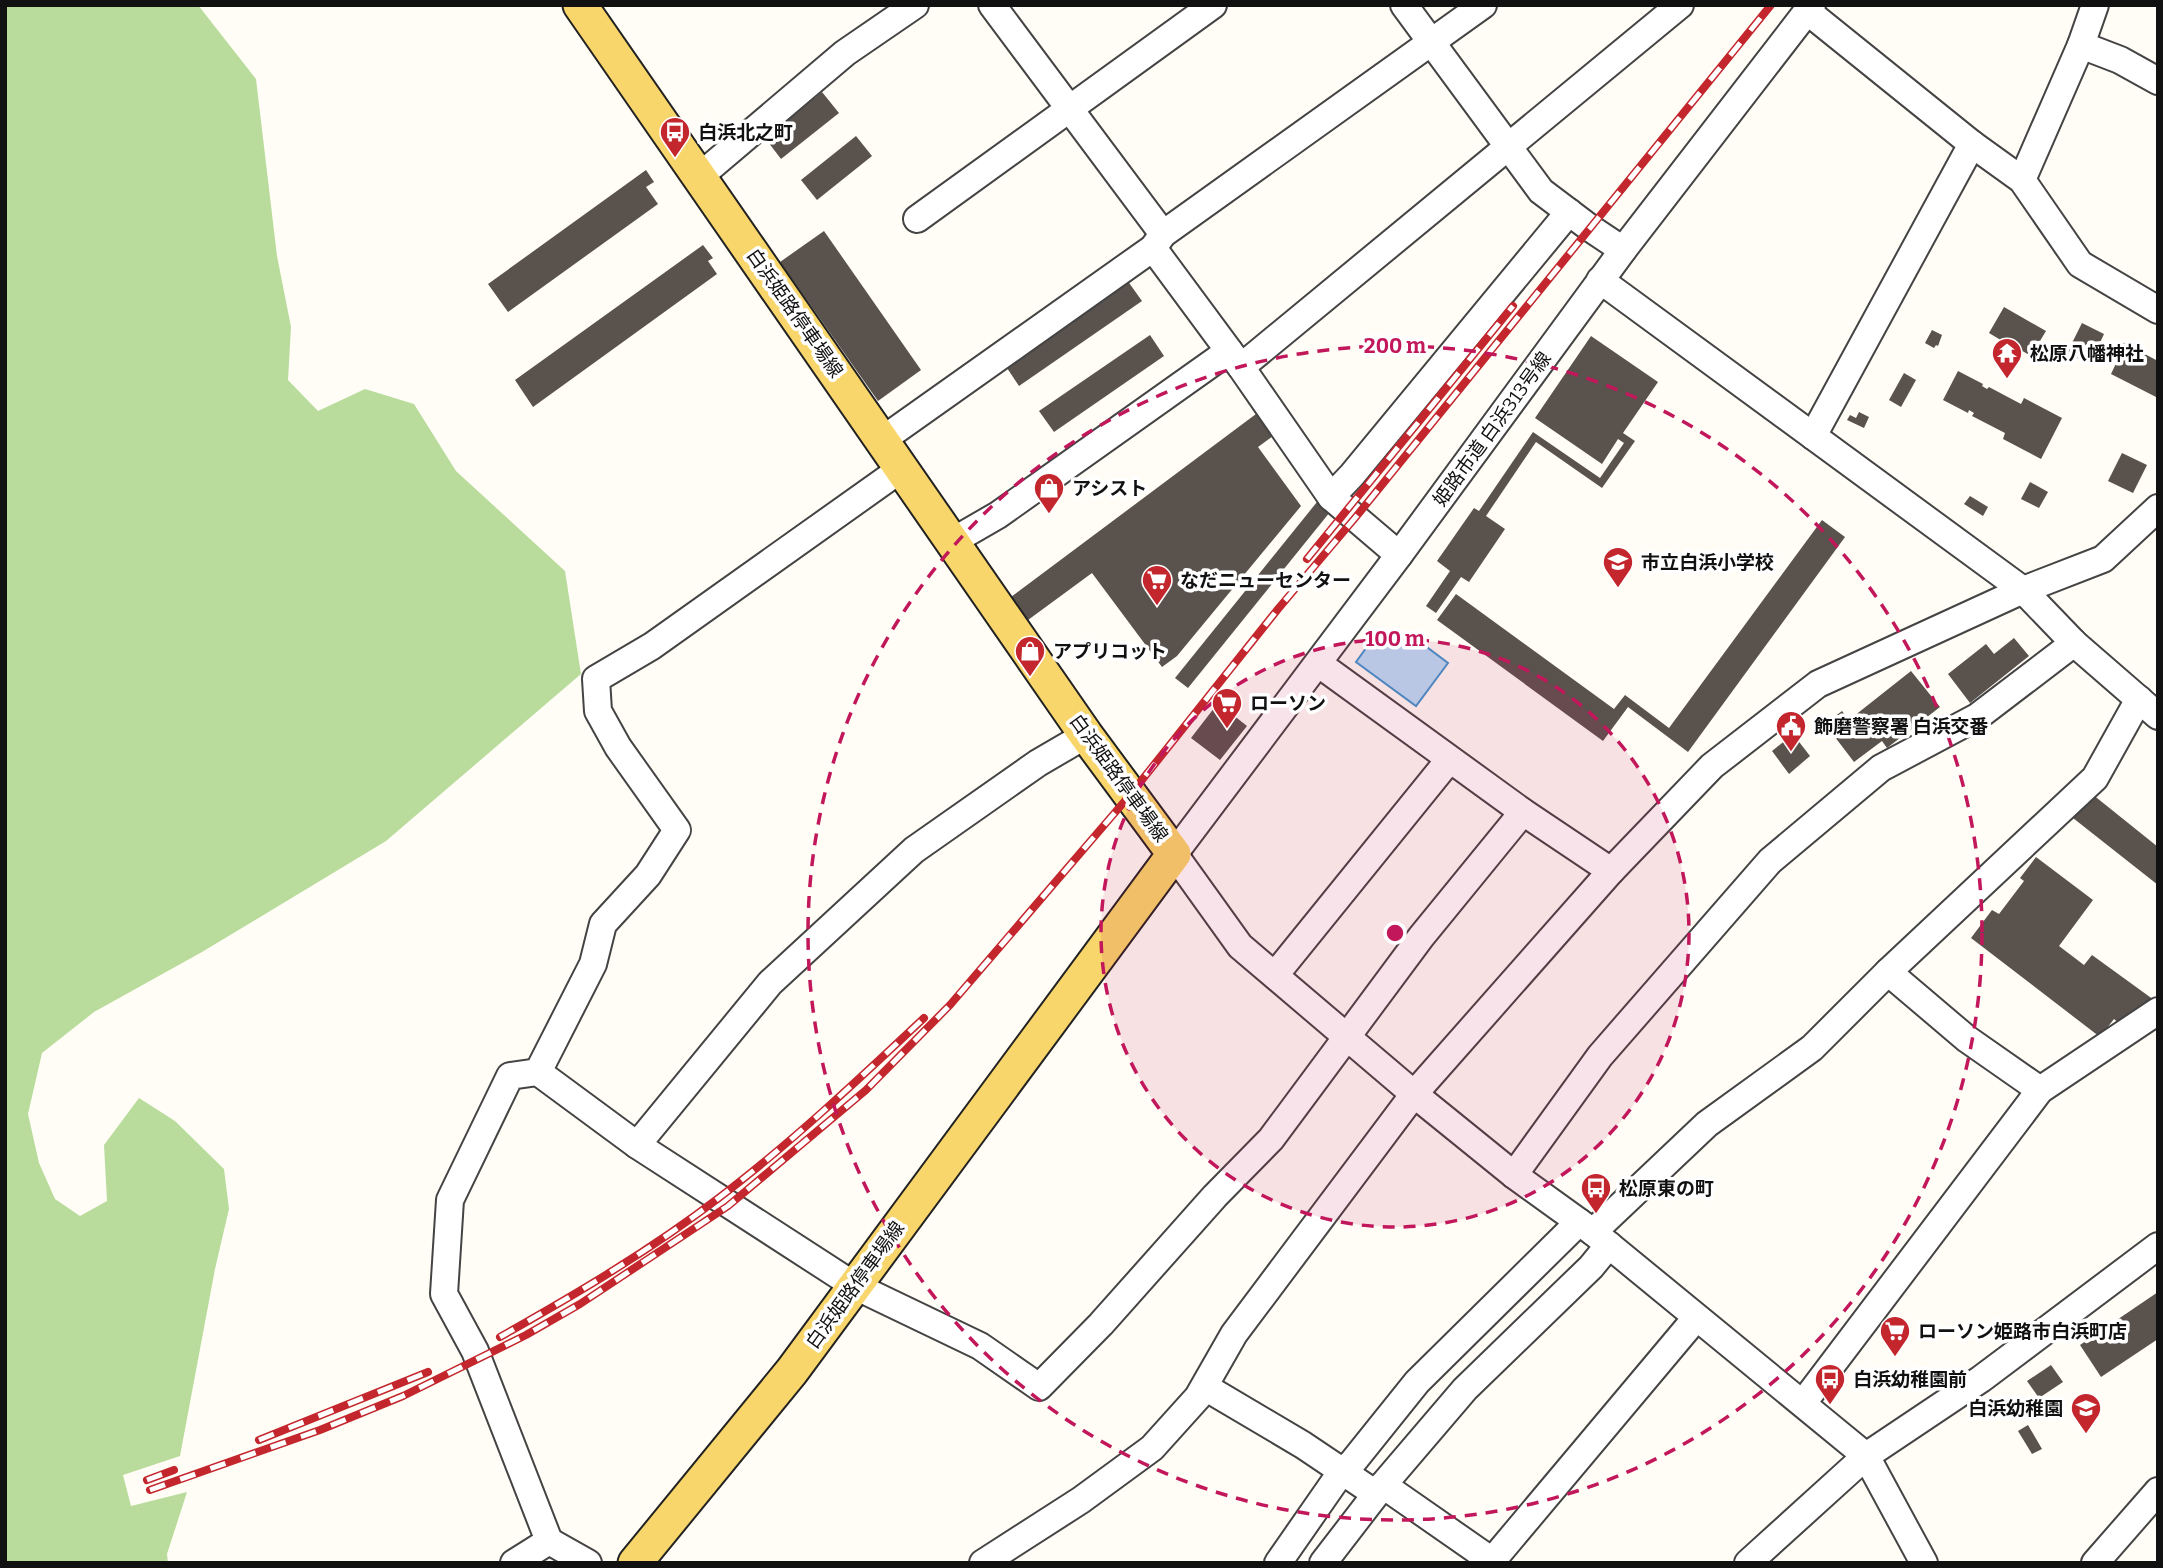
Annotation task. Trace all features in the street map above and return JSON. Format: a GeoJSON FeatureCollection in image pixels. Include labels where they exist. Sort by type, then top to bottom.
{"type":"FeatureCollection","features":[{"type":"Feature","properties":{"kind":"main road","name":"白浜姫路停車場線"},"geometry":{"type":"LineString","coordinates":[[580,5],[1086,735],[1174,854],[792,1371],[635,1563]]}},
{"type":"Feature","properties":{"kind":"street"},"geometry":{"type":"LineString","coordinates":[[700,176],[845,53],[915,5]]}},
{"type":"Feature","properties":{"kind":"street"},"geometry":{"type":"LineString","coordinates":[[992,5],[1069,108],[1235,359],[1331,497],[1399,555]]}},
{"type":"Feature","properties":{"kind":"street"},"geometry":{"type":"LineString","coordinates":[[917,219],[1213,5]]}},
{"type":"Feature","properties":{"kind":"street"},"geometry":{"type":"LineString","coordinates":[[1404,5],[1541,191],[1623,250]]}},
{"type":"Feature","properties":{"kind":"street"},"geometry":{"type":"LineString","coordinates":[[882,440],[1483,5]]}},
{"type":"Feature","properties":{"kind":"street"},"geometry":{"type":"LineString","coordinates":[[953,541],[998,515],[1235,359],[1508,148],[1680,5]]}},
{"type":"Feature","properties":{"kind":"street"},"geometry":{"type":"LineString","coordinates":[[2022,180],[2081,45],[2095,5]]}},
{"type":"Feature","properties":{"kind":"street"},"geometry":{"type":"LineString","coordinates":[[1809,8],[1972,144],[2022,180],[2080,264],[2158,310]]}},
{"type":"Feature","properties":{"kind":"street","name":"姫路市道 白浜313号線"},"geometry":{"type":"LineString","coordinates":[[1174,854],[1399,555],[1600,280],[1809,8]]}},
{"type":"Feature","properties":{"kind":"street"},"geometry":{"type":"LineString","coordinates":[[2081,45],[2120,60],[2158,81]]}},
{"type":"Feature","properties":{"kind":"street"},"geometry":{"type":"LineString","coordinates":[[1813,436],[1972,144]]}},
{"type":"Feature","properties":{"kind":"street"},"geometry":{"type":"LineString","coordinates":[[1331,497],[1569,212]]}},
{"type":"Feature","properties":{"kind":"street"},"geometry":{"type":"LineString","coordinates":[[1278,1563],[1342,1471],[1352,1463],[1417,1382],[1594,1233],[1707,1124],[1812,1048],[1888,972],[2095,778],[2148,708],[2074,643],[2023,590],[1600,280]]}},
{"type":"Feature","properties":{"kind":"street"},"geometry":{"type":"LineString","coordinates":[[538,1072],[593,964],[603,924],[648,875],[677,830],[618,747],[598,711],[596,678],[652,646],[901,469]]}},
{"type":"Feature","properties":{"kind":"street"},"geometry":{"type":"LineString","coordinates":[[982,1563],[1081,1500],[1152,1448],[1205,1387],[1234,1334],[1413,1094],[1611,870],[1712,766],[1818,684],[2023,590],[2103,559],[2158,508]]}},
{"type":"Feature","properties":{"kind":"street"},"geometry":{"type":"LineString","coordinates":[[1514,1175],[1600,1056],[1770,861],[1881,768],[1977,718],[2074,643]]}},
{"type":"Feature","properties":{"kind":"street"},"geometry":{"type":"LineString","coordinates":[[1318,664],[1449,760],[1611,870]]}},
{"type":"Feature","properties":{"kind":"street"},"geometry":{"type":"LineString","coordinates":[[637,1145],[770,983],[914,850],[1038,763],[1086,735]]}},
{"type":"Feature","properties":{"kind":"street"},"geometry":{"type":"LineString","coordinates":[[1275,975],[1449,760]]}},
{"type":"Feature","properties":{"kind":"street"},"geometry":{"type":"LineString","coordinates":[[588,1563],[549,1541],[475,1351],[444,1294],[450,1200],[510,1076],[538,1072],[637,1145],[855,1286],[980,1346],[1039,1387],[1101,1324],[1215,1196],[1271,1139],[1422,937],[1523,812]]}},
{"type":"Feature","properties":{"kind":"street"},"geometry":{"type":"LineString","coordinates":[[1174,854],[1240,946],[1413,1094],[1514,1175],[1594,1233],[1866,1455],[1924,1563]]}},
{"type":"Feature","properties":{"kind":"street"},"geometry":{"type":"LineString","coordinates":[[1888,972],[1967,1040],[2039,1090]]}},
{"type":"Feature","properties":{"kind":"street"},"geometry":{"type":"LineString","coordinates":[[1802,1403],[2039,1090],[2158,1011]]}},
{"type":"Feature","properties":{"kind":"street"},"geometry":{"type":"LineString","coordinates":[[1323,1563],[1380,1490],[1465,1390],[1591,1267],[1594,1233]]}},
{"type":"Feature","properties":{"kind":"street"},"geometry":{"type":"LineString","coordinates":[[1757,1559],[1866,1455],[1981,1379],[2158,1246]]}},
{"type":"Feature","properties":{"kind":"street"},"geometry":{"type":"LineString","coordinates":[[1205,1387],[1342,1471],[1380,1490],[1494,1562],[1696,1318]]}},
{"type":"Feature","properties":{"kind":"street"},"geometry":{"type":"LineString","coordinates":[[2095,1563],[2158,1491]]}},
{"type":"Feature","properties":{"kind":"street"},"geometry":{"type":"LineString","coordinates":[[514,1563],[549,1541]]}},
{"type":"Feature","properties":{"kind":"green space"},"geometry":{"type":"Polygon","coordinates":[[[5,5],[198,5],[256,79],[277,256],[291,327],[288,380],[318,411],[365,389],[414,404],[456,471],[565,571],[581,674],[386,841],[202,952],[94,1012],[42,1053],[28,1114],[39,1163],[55,1199],[80,1216],[107,1201],[104,1145],[139,1098],[175,1121],[224,1169],[229,1209],[180,1456],[123,1475],[131,1506],[187,1492],[167,1554],[168,1563],[5,1563],[5,5]]]}},
{"type":"Feature","properties":{"kind":"water"},"geometry":{"type":"Polygon","coordinates":[[[1380,629],[1404,646],[1412,636],[1448,663],[1416,706],[1356,662],[1380,629]]]}},
{"type":"Feature","properties":{"kind":"building"},"geometry":{"type":"Polygon","coordinates":[[[822,92],[839,113],[781,159],[765,138],[822,92]]]}},
{"type":"Feature","properties":{"kind":"building"},"geometry":{"type":"Polygon","coordinates":[[[856,136],[872,156],[817,200],[801,180],[856,136]]]}},
{"type":"Feature","properties":{"kind":"building"},"geometry":{"type":"Polygon","coordinates":[[[646,170],[654,182],[646,187],[658,204],[508,312],[488,284],[646,170]]]}},
{"type":"Feature","properties":{"kind":"building"},"geometry":{"type":"Polygon","coordinates":[[[824,231],[921,370],[878,401],[780,262],[824,231]]]}},
{"type":"Feature","properties":{"kind":"building"},"geometry":{"type":"Polygon","coordinates":[[[703,245],[713,258],[708,261],[717,274],[533,407],[515,380],[703,245]]]}},
{"type":"Feature","properties":{"kind":"building"},"geometry":{"type":"Polygon","coordinates":[[[1127,280],[1142,301],[1019,386],[1005,365],[1127,280]]]}},
{"type":"Feature","properties":{"kind":"building"},"geometry":{"type":"Polygon","coordinates":[[[2004,307],[2046,331],[2031,356],[2019,349],[2016,355],[2002,347],[2004,342],[1989,333],[2004,307]]]}},
{"type":"Feature","properties":{"kind":"building"},"geometry":{"type":"Polygon","coordinates":[[[2082,323],[2104,334],[2090,364],[2067,353],[2082,323]]]}},
{"type":"Feature","properties":{"kind":"building"},"geometry":{"type":"Polygon","coordinates":[[[1932,330],[1942,335],[1938,346],[1934,348],[1925,343],[1932,330]]]}},
{"type":"Feature","properties":{"kind":"building"},"geometry":{"type":"Polygon","coordinates":[[[1150,335],[1164,356],[1054,432],[1039,411],[1150,335]]]}},
{"type":"Feature","properties":{"kind":"building"},"geometry":{"type":"Polygon","coordinates":[[[1591,336],[1658,382],[1623,433],[1635,441],[1602,488],[1536,442],[1486,516],[1505,529],[1469,582],[1461,577],[1436,613],[1426,606],[1450,571],[1437,561],[1474,508],[1479,511],[1533,432],[1600,478],[1624,443],[1618,439],[1602,464],[1535,418],[1591,336]]]}},
{"type":"Feature","properties":{"kind":"building"},"geometry":{"type":"Polygon","coordinates":[[[2120,341],[2158,361],[2158,398],[2111,374],[2121,353],[2115,350],[2120,341]]]}},
{"type":"Feature","properties":{"kind":"building"},"geometry":{"type":"Polygon","coordinates":[[[1958,371],[1983,384],[1987,389],[1989,387],[2021,404],[2024,398],[2062,418],[2041,459],[2003,439],[2005,433],[1972,416],[1974,413],[1969,410],[1968,413],[1943,400],[1958,371]]]}},
{"type":"Feature","properties":{"kind":"building"},"geometry":{"type":"Polygon","coordinates":[[[1904,373],[1916,380],[1901,407],[1889,400],[1904,373]]]}},
{"type":"Feature","properties":{"kind":"building"},"geometry":{"type":"Polygon","coordinates":[[[1859,412],[1869,417],[1864,428],[1847,420],[1850,415],[1856,418],[1859,412]]]}},
{"type":"Feature","properties":{"kind":"building"},"geometry":{"type":"Polygon","coordinates":[[[1256,414],[1273,436],[1258,447],[1301,506],[1177,656],[1162,667],[1092,573],[1028,620],[1011,597],[1256,414]]]}},
{"type":"Feature","properties":{"kind":"building"},"geometry":{"type":"Polygon","coordinates":[[[2122,453],[2147,465],[2133,493],[2108,481],[2122,453]]]}},
{"type":"Feature","properties":{"kind":"building"},"geometry":{"type":"Polygon","coordinates":[[[2030,482],[2048,492],[2039,508],[2021,499],[2030,482]]]}},
{"type":"Feature","properties":{"kind":"building"},"geometry":{"type":"Polygon","coordinates":[[[1970,496],[1988,507],[1983,516],[1964,504],[1970,496]]]}},
{"type":"Feature","properties":{"kind":"building"},"geometry":{"type":"Polygon","coordinates":[[[1317,502],[1330,512],[1188,688],[1175,678],[1317,502]]]}},
{"type":"Feature","properties":{"kind":"building"},"geometry":{"type":"Polygon","coordinates":[[[1822,520],[1845,537],[1688,752],[1628,707],[1603,741],[1437,620],[1456,594],[1614,709],[1625,695],[1669,728],[1822,520]]]}},
{"type":"Feature","properties":{"kind":"building"},"geometry":{"type":"Polygon","coordinates":[[[2014,638],[2029,656],[1970,703],[1948,674],[1986,644],[1994,654],[2014,638]]]}},
{"type":"Feature","properties":{"kind":"building"},"geometry":{"type":"Polygon","coordinates":[[[1911,671],[1940,707],[1887,748],[1882,741],[1854,762],[1825,724],[1842,711],[1849,720],[1911,671]]]}},
{"type":"Feature","properties":{"kind":"building"},"geometry":{"type":"Polygon","coordinates":[[[1218,703],[1247,726],[1220,760],[1191,738],[1218,703]]]}},
{"type":"Feature","properties":{"kind":"building","name":"飾磨警察署 白浜交番"},"geometry":{"type":"Polygon","coordinates":[[[1793,734],[1810,756],[1789,774],[1772,751],[1793,734]]]}},
{"type":"Feature","properties":{"kind":"building"},"geometry":{"type":"Polygon","coordinates":[[[2092,794],[2158,847],[2158,885],[2073,818],[2092,794]]]}},
{"type":"Feature","properties":{"kind":"building"},"geometry":{"type":"Polygon","coordinates":[[[2036,857],[2093,900],[2059,946],[2084,965],[2092,955],[2154,1000],[2120,1024],[2114,1019],[2100,1037],[1971,938],[1992,910],[1999,914],[2024,881],[2020,878],[2036,857]]]}},
{"type":"Feature","properties":{"kind":"building"},"geometry":{"type":"Polygon","coordinates":[[[2158,1292],[2158,1339],[2101,1377],[2080,1345],[2158,1292]]]}},
{"type":"Feature","properties":{"kind":"building"},"geometry":{"type":"Polygon","coordinates":[[[2051,1365],[2063,1382],[2039,1398],[2027,1381],[2051,1365]]]}},
{"type":"Feature","properties":{"kind":"building"},"geometry":{"type":"Polygon","coordinates":[[[2028,1425],[2042,1449],[2032,1454],[2018,1431],[2028,1425]]]}},
{"type":"Feature","properties":{"kind":"railway"},"geometry":{"type":"LineString","coordinates":[[150,1490],[320,1430],[403,1396],[526,1335],[580,1304],[728,1206],[866,1090],[950,1005],[1130,795],[1278,609],[1355,518],[1771,5]]}},
{"type":"Feature","properties":{"kind":"railway"},"geometry":{"type":"LineString","coordinates":[[1307,559],[1513,306]]}},
{"type":"Feature","properties":{"kind":"railway"},"geometry":{"type":"LineString","coordinates":[[500,1337],[613,1271],[720,1197],[799,1133],[924,1018]]}},
{"type":"Feature","properties":{"kind":"railway"},"geometry":{"type":"LineString","coordinates":[[259,1440],[428,1372]]}},
{"type":"Feature","properties":{"kind":"railway"},"geometry":{"type":"LineString","coordinates":[[147,1480],[174,1470]]}},
{"type":"Feature","properties":{"kind":"place","name":"白浜北之町"},"geometry":{"type":"Point","coordinates":[675,159]}},
{"type":"Feature","properties":{"kind":"place","name":"松原八幡神社"},"geometry":{"type":"Point","coordinates":[2007,380]}},
{"type":"Feature","properties":{"kind":"place","name":"アシスト"},"geometry":{"type":"Point","coordinates":[1049,515]}},
{"type":"Feature","properties":{"kind":"place","name":"市立白浜小学校"},"geometry":{"type":"Point","coordinates":[1618,589]}},
{"type":"Feature","properties":{"kind":"place","name":"なだニューセンター"},"geometry":{"type":"Point","coordinates":[1157,607]}},
{"type":"Feature","properties":{"kind":"place","name":"アプリコット"},"geometry":{"type":"Point","coordinates":[1030,678]}},
{"type":"Feature","properties":{"kind":"place","name":"ローソン"},"geometry":{"type":"Point","coordinates":[1227,730]}},
{"type":"Feature","properties":{"kind":"place","name":"飾磨警察署 白浜交番"},"geometry":{"type":"Point","coordinates":[1791,753]}},
{"type":"Feature","properties":{"kind":"place","name":"松原東の町"},"geometry":{"type":"Point","coordinates":[1596,1215]}},
{"type":"Feature","properties":{"kind":"place","name":"ローソン姫路市白浜町店"},"geometry":{"type":"Point","coordinates":[1895,1358]}},
{"type":"Feature","properties":{"kind":"place","name":"白浜幼稚園前"},"geometry":{"type":"Point","coordinates":[1830,1406]}},
{"type":"Feature","properties":{"kind":"place","name":"白浜幼稚園"},"geometry":{"type":"Point","coordinates":[2086,1435]}}]}
